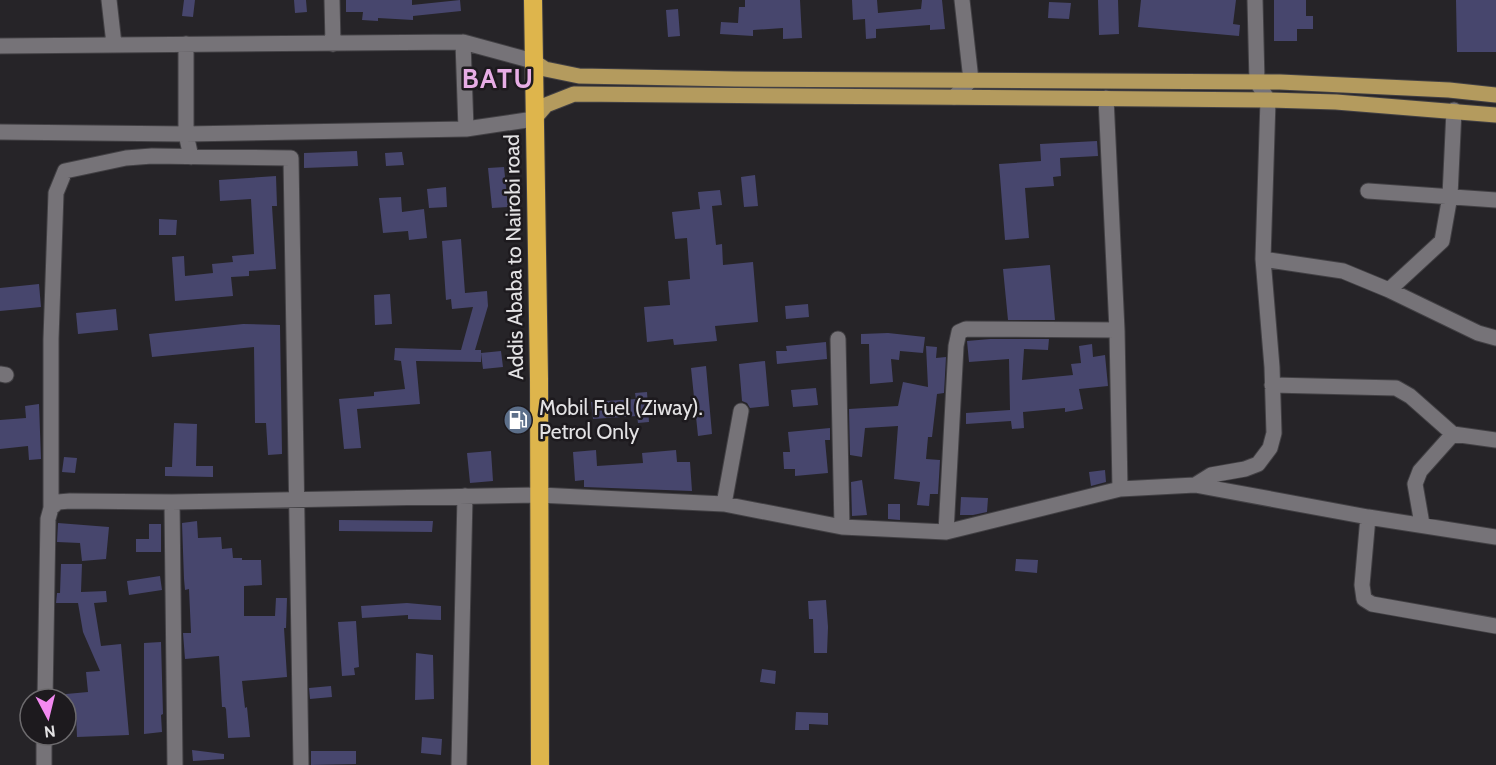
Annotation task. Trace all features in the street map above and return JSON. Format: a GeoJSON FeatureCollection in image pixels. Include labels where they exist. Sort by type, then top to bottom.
{"type":"FeatureCollection","features":[{"type":"Feature","properties":{"kind":"highway","name":"Addis Ababa to Nairobi road"},"geometry":{"type":"LineString","coordinates":[[533,0],[540,765]]}},
{"type":"Feature","properties":{"kind":"main road"},"geometry":{"type":"LineString","coordinates":[[533,60],[545,69],[579,76],[735,80],[1356,84],[1496,95]]}},
{"type":"Feature","properties":{"kind":"main road"},"geometry":{"type":"LineString","coordinates":[[534,119],[546,105],[574,94],[1268,100],[1336,102],[1496,115]]}},
{"type":"Feature","properties":{"kind":"street"},"geometry":{"type":"LineString","coordinates":[[109,0],[114,44]]}},
{"type":"Feature","properties":{"kind":"street"},"geometry":{"type":"LineString","coordinates":[[332,0],[333,44]]}},
{"type":"Feature","properties":{"kind":"street"},"geometry":{"type":"LineString","coordinates":[[954,97],[971,80],[962,0]]}},
{"type":"Feature","properties":{"kind":"street"},"geometry":{"type":"LineString","coordinates":[[1195,485],[1211,475],[1245,469],[1258,464],[1270,448],[1274,433],[1263,259],[1268,100],[1257,82],[1255,0]]}},
{"type":"Feature","properties":{"kind":"street"},"geometry":{"type":"LineString","coordinates":[[0,46],[463,42],[533,60]]}},
{"type":"Feature","properties":{"kind":"street"},"geometry":{"type":"LineString","coordinates":[[463,42],[466,129]]}},
{"type":"Feature","properties":{"kind":"street"},"geometry":{"type":"LineString","coordinates":[[186,44],[186,134],[191,157]]}},
{"type":"Feature","properties":{"kind":"street"},"geometry":{"type":"LineString","coordinates":[[1106,98],[1117,330],[1120,489]]}},
{"type":"Feature","properties":{"kind":"street"},"geometry":{"type":"LineString","coordinates":[[1389,290],[1442,241],[1450,196],[1454,110]]}},
{"type":"Feature","properties":{"kind":"street"},"geometry":{"type":"LineString","coordinates":[[0,132],[186,134],[466,129],[534,119]]}},
{"type":"Feature","properties":{"kind":"street"},"geometry":{"type":"LineString","coordinates":[[45,687],[48,519],[51,508],[51,328],[56,193],[61,178],[70,168],[92,167],[126,158],[291,158],[301,765]]}},
{"type":"Feature","properties":{"kind":"street"},"geometry":{"type":"LineString","coordinates":[[1368,191],[1496,200]]}},
{"type":"Feature","properties":{"kind":"street"},"geometry":{"type":"LineString","coordinates":[[1263,259],[1343,270],[1478,333],[1496,338]]}},
{"type":"Feature","properties":{"kind":"street"},"geometry":{"type":"LineString","coordinates":[[946,532],[956,346],[959,332],[966,329],[1117,330]]}},
{"type":"Feature","properties":{"kind":"street"},"geometry":{"type":"LineString","coordinates":[[838,339],[842,527]]}},
{"type":"Feature","properties":{"kind":"street"},"geometry":{"type":"LineString","coordinates":[[1272,385],[1396,388],[1410,396],[1453,434],[1496,440]]}},
{"type":"Feature","properties":{"kind":"street"},"geometry":{"type":"LineString","coordinates":[[724,504],[741,411]]}},
{"type":"Feature","properties":{"kind":"street"},"geometry":{"type":"LineString","coordinates":[[1422,524],[1415,484],[1420,471],[1453,434]]}},
{"type":"Feature","properties":{"kind":"street"},"geometry":{"type":"LineString","coordinates":[[51,508],[58,502],[539,495],[724,504],[842,527],[946,532],[1120,489],[1195,485],[1368,517],[1496,537]]}},
{"type":"Feature","properties":{"kind":"street"},"geometry":{"type":"LineString","coordinates":[[459,765],[465,496]]}},
{"type":"Feature","properties":{"kind":"street"},"geometry":{"type":"LineString","coordinates":[[172,502],[175,765]]}},
{"type":"Feature","properties":{"kind":"street"},"geometry":{"type":"LineString","coordinates":[[1368,517],[1362,585],[1364,599],[1372,604],[1496,626]]}},
{"type":"Feature","properties":{"kind":"street"},"geometry":{"type":"LineString","coordinates":[[44,747],[44,765]]}},
{"type":"Feature","properties":{"kind":"building"},"geometry":{"type":"Polygon","coordinates":[[[184,0],[195,0],[193,17],[182,16],[184,0]]]}},
{"type":"Feature","properties":{"kind":"building"},"geometry":{"type":"Polygon","coordinates":[[[294,0],[306,0],[307,12],[295,13],[294,0]]]}},
{"type":"Feature","properties":{"kind":"building"},"geometry":{"type":"Polygon","coordinates":[[[346,0],[412,0],[412,5],[460,0],[461,11],[413,16],[413,20],[378,18],[378,21],[362,20],[363,12],[346,12],[346,0]]]}},
{"type":"Feature","properties":{"kind":"building"},"geometry":{"type":"Polygon","coordinates":[[[745,0],[800,0],[802,38],[783,39],[783,28],[753,30],[753,36],[720,34],[721,22],[738,23],[739,7],[745,7],[745,0]]]}},
{"type":"Feature","properties":{"kind":"building"},"geometry":{"type":"Polygon","coordinates":[[[852,0],[877,0],[878,13],[921,9],[922,0],[942,0],[945,29],[930,30],[930,25],[876,29],[876,38],[866,39],[865,19],[853,20],[852,0]]]}},
{"type":"Feature","properties":{"kind":"building"},"geometry":{"type":"Polygon","coordinates":[[[1098,0],[1118,0],[1119,34],[1099,35],[1098,0]]]}},
{"type":"Feature","properties":{"kind":"building"},"geometry":{"type":"Polygon","coordinates":[[[1141,0],[1236,0],[1233,24],[1240,25],[1239,36],[1138,27],[1141,0]]]}},
{"type":"Feature","properties":{"kind":"building"},"geometry":{"type":"Polygon","coordinates":[[[1274,0],[1306,0],[1306,16],[1313,16],[1313,29],[1297,29],[1297,41],[1274,41],[1274,0]]]}},
{"type":"Feature","properties":{"kind":"building"},"geometry":{"type":"Polygon","coordinates":[[[1456,0],[1496,0],[1496,52],[1457,52],[1456,0]]]}},
{"type":"Feature","properties":{"kind":"building"},"geometry":{"type":"Polygon","coordinates":[[[1049,2],[1071,3],[1069,19],[1048,18],[1049,2]]]}},
{"type":"Feature","properties":{"kind":"building"},"geometry":{"type":"Polygon","coordinates":[[[678,9],[680,36],[668,37],[666,10],[678,9]]]}},
{"type":"Feature","properties":{"kind":"building"},"geometry":{"type":"Polygon","coordinates":[[[1097,141],[1098,156],[1060,158],[1061,176],[1053,177],[1054,186],[1025,188],[1029,238],[1005,240],[999,164],[1041,161],[1040,144],[1097,141]]]}},
{"type":"Feature","properties":{"kind":"building"},"geometry":{"type":"Polygon","coordinates":[[[357,151],[358,166],[304,168],[304,153],[357,151]]]}},
{"type":"Feature","properties":{"kind":"building"},"geometry":{"type":"Polygon","coordinates":[[[402,152],[404,165],[386,166],[385,153],[402,152]]]}},
{"type":"Feature","properties":{"kind":"building"},"geometry":{"type":"Polygon","coordinates":[[[504,167],[508,207],[492,208],[488,168],[504,167]]]}},
{"type":"Feature","properties":{"kind":"building"},"geometry":{"type":"Polygon","coordinates":[[[755,175],[758,206],[744,207],[741,177],[755,175]]]}},
{"type":"Feature","properties":{"kind":"building"},"geometry":{"type":"Polygon","coordinates":[[[276,176],[277,206],[272,206],[276,269],[249,271],[249,276],[231,277],[233,296],[175,301],[172,257],[184,256],[185,276],[213,273],[212,264],[233,262],[232,256],[254,254],[251,199],[220,201],[219,180],[276,176]]]}},
{"type":"Feature","properties":{"kind":"building"},"geometry":{"type":"Polygon","coordinates":[[[446,187],[447,207],[429,208],[427,189],[446,187]]]}},
{"type":"Feature","properties":{"kind":"building"},"geometry":{"type":"Polygon","coordinates":[[[720,190],[722,205],[712,206],[716,245],[722,244],[723,265],[753,262],[758,322],[715,326],[717,341],[674,345],[673,339],[647,342],[644,307],[670,305],[668,281],[690,279],[687,238],[675,239],[672,212],[700,209],[698,192],[720,190]]]}},
{"type":"Feature","properties":{"kind":"building"},"geometry":{"type":"Polygon","coordinates":[[[401,197],[402,212],[424,209],[427,238],[409,240],[408,231],[383,233],[379,198],[401,197]]]}},
{"type":"Feature","properties":{"kind":"building"},"geometry":{"type":"Polygon","coordinates":[[[159,219],[177,220],[176,235],[159,235],[159,219]]]}},
{"type":"Feature","properties":{"kind":"building"},"geometry":{"type":"Polygon","coordinates":[[[461,239],[465,293],[487,291],[488,306],[475,350],[481,350],[481,362],[416,361],[420,404],[357,409],[361,448],[344,449],[339,399],[374,396],[374,392],[405,389],[401,361],[394,360],[395,348],[461,350],[473,307],[452,309],[451,299],[446,300],[442,241],[461,239]]]}},
{"type":"Feature","properties":{"kind":"building"},"geometry":{"type":"Polygon","coordinates":[[[1050,265],[1055,320],[1008,320],[1003,269],[1050,265]]]}},
{"type":"Feature","properties":{"kind":"building"},"geometry":{"type":"Polygon","coordinates":[[[39,284],[41,307],[0,311],[0,288],[39,284]]]}},
{"type":"Feature","properties":{"kind":"building"},"geometry":{"type":"Polygon","coordinates":[[[390,294],[392,324],[375,325],[374,295],[390,294]]]}},
{"type":"Feature","properties":{"kind":"building"},"geometry":{"type":"Polygon","coordinates":[[[808,304],[809,317],[786,319],[785,306],[808,304]]]}},
{"type":"Feature","properties":{"kind":"building"},"geometry":{"type":"Polygon","coordinates":[[[116,309],[118,330],[78,334],[76,313],[116,309]]]}},
{"type":"Feature","properties":{"kind":"building"},"geometry":{"type":"Polygon","coordinates":[[[243,324],[280,325],[282,454],[268,455],[266,423],[255,423],[254,347],[152,357],[149,334],[243,324]]]}},
{"type":"Feature","properties":{"kind":"building"},"geometry":{"type":"Polygon","coordinates":[[[888,333],[925,337],[923,353],[900,351],[899,360],[891,359],[893,382],[870,384],[869,344],[861,344],[861,334],[888,333]]]}},
{"type":"Feature","properties":{"kind":"building"},"geometry":{"type":"Polygon","coordinates":[[[1049,339],[1048,350],[1024,349],[1022,380],[1073,375],[1071,364],[1081,363],[1079,346],[1092,344],[1093,357],[1105,355],[1108,386],[1079,389],[1083,409],[1065,412],[1065,408],[1023,412],[1024,428],[1012,429],[1011,421],[966,424],[966,413],[1010,410],[1009,359],[969,362],[967,341],[1049,339]]]}},
{"type":"Feature","properties":{"kind":"building"},"geometry":{"type":"Polygon","coordinates":[[[826,342],[827,359],[777,364],[776,351],[787,351],[786,346],[826,342]]]}},
{"type":"Feature","properties":{"kind":"building"},"geometry":{"type":"Polygon","coordinates":[[[926,346],[937,347],[936,358],[946,357],[944,393],[937,394],[932,437],[928,437],[926,459],[940,460],[938,494],[930,494],[929,506],[917,505],[920,482],[894,479],[898,426],[865,428],[862,457],[850,455],[849,409],[898,406],[903,382],[928,387],[926,346]]]}},
{"type":"Feature","properties":{"kind":"building"},"geometry":{"type":"Polygon","coordinates":[[[501,351],[503,367],[483,369],[481,353],[501,351]]]}},
{"type":"Feature","properties":{"kind":"building"},"geometry":{"type":"Polygon","coordinates":[[[765,361],[769,406],[750,408],[742,401],[739,364],[765,361]]]}},
{"type":"Feature","properties":{"kind":"building"},"geometry":{"type":"Polygon","coordinates":[[[706,366],[712,434],[698,436],[691,368],[706,366]]]}},
{"type":"Feature","properties":{"kind":"building"},"geometry":{"type":"Polygon","coordinates":[[[816,388],[818,405],[793,407],[791,390],[816,388]]]}},
{"type":"Feature","properties":{"kind":"building"},"geometry":{"type":"Polygon","coordinates":[[[647,392],[649,422],[638,423],[637,416],[593,419],[591,402],[636,399],[635,393],[647,392]]]}},
{"type":"Feature","properties":{"kind":"building"},"geometry":{"type":"Polygon","coordinates":[[[39,404],[41,459],[29,460],[28,446],[0,449],[0,420],[26,418],[25,406],[39,404]]]}},
{"type":"Feature","properties":{"kind":"building"},"geometry":{"type":"Polygon","coordinates":[[[174,423],[197,424],[196,466],[213,466],[213,477],[165,476],[165,467],[172,467],[174,423]]]}},
{"type":"Feature","properties":{"kind":"building"},"geometry":{"type":"Polygon","coordinates":[[[830,428],[830,440],[825,440],[828,473],[795,476],[795,469],[784,469],[783,452],[790,452],[788,432],[830,428]]]}},
{"type":"Feature","properties":{"kind":"building"},"geometry":{"type":"Polygon","coordinates":[[[596,450],[597,466],[643,463],[642,453],[676,450],[677,462],[690,462],[692,491],[584,487],[584,480],[575,481],[573,452],[596,450]]]}},
{"type":"Feature","properties":{"kind":"building"},"geometry":{"type":"Polygon","coordinates":[[[491,451],[493,481],[470,483],[467,453],[491,451]]]}},
{"type":"Feature","properties":{"kind":"building"},"geometry":{"type":"Polygon","coordinates":[[[64,457],[77,458],[75,473],[62,472],[64,457]]]}},
{"type":"Feature","properties":{"kind":"building"},"geometry":{"type":"Polygon","coordinates":[[[1105,470],[1106,482],[1091,486],[1089,472],[1105,470]]]}},
{"type":"Feature","properties":{"kind":"building"},"geometry":{"type":"Polygon","coordinates":[[[862,480],[867,515],[852,516],[851,482],[862,480]]]}},
{"type":"Feature","properties":{"kind":"building"},"geometry":{"type":"Polygon","coordinates":[[[961,497],[988,498],[987,512],[960,515],[961,497]]]}},
{"type":"Feature","properties":{"kind":"building"},"geometry":{"type":"Polygon","coordinates":[[[888,504],[900,504],[900,520],[888,519],[888,504]]]}},
{"type":"Feature","properties":{"kind":"building"},"geometry":{"type":"Polygon","coordinates":[[[339,520],[433,521],[432,532],[339,531],[339,520]]]}},
{"type":"Feature","properties":{"kind":"building"},"geometry":{"type":"Polygon","coordinates":[[[197,521],[198,538],[221,537],[222,549],[232,548],[233,558],[261,560],[262,585],[244,586],[244,616],[275,616],[276,598],[287,598],[286,628],[284,628],[287,677],[242,681],[250,737],[228,738],[226,709],[222,707],[219,656],[185,659],[183,633],[191,633],[189,589],[185,590],[184,579],[182,523],[197,521]]]}},
{"type":"Feature","properties":{"kind":"building"},"geometry":{"type":"Polygon","coordinates":[[[58,523],[109,527],[106,559],[82,561],[80,543],[57,542],[58,523]]]}},
{"type":"Feature","properties":{"kind":"building"},"geometry":{"type":"Polygon","coordinates":[[[149,524],[161,524],[161,552],[136,552],[136,539],[149,539],[149,524]]]}},
{"type":"Feature","properties":{"kind":"building"},"geometry":{"type":"Polygon","coordinates":[[[1016,559],[1038,560],[1037,573],[1015,571],[1016,559]]]}},
{"type":"Feature","properties":{"kind":"building"},"geometry":{"type":"Polygon","coordinates":[[[61,564],[82,564],[81,592],[106,591],[107,602],[94,603],[101,646],[121,644],[129,735],[78,737],[78,693],[88,692],[86,672],[100,671],[83,632],[78,603],[56,603],[57,593],[60,593],[61,564]]]}},
{"type":"Feature","properties":{"kind":"building"},"geometry":{"type":"Polygon","coordinates":[[[160,576],[162,590],[129,595],[127,581],[160,576]]]}},
{"type":"Feature","properties":{"kind":"building"},"geometry":{"type":"Polygon","coordinates":[[[826,600],[827,653],[814,653],[813,619],[809,619],[808,601],[826,600]]]}},
{"type":"Feature","properties":{"kind":"building"},"geometry":{"type":"Polygon","coordinates":[[[407,603],[441,606],[441,620],[408,619],[408,615],[362,618],[361,606],[407,603]]]}},
{"type":"Feature","properties":{"kind":"building"},"geometry":{"type":"Polygon","coordinates":[[[356,621],[359,667],[354,668],[355,675],[342,676],[338,622],[356,621]]]}},
{"type":"Feature","properties":{"kind":"building"},"geometry":{"type":"Polygon","coordinates":[[[161,642],[162,732],[144,734],[144,643],[161,642]]]}},
{"type":"Feature","properties":{"kind":"building"},"geometry":{"type":"Polygon","coordinates":[[[416,653],[433,655],[434,699],[415,700],[416,653]]]}},
{"type":"Feature","properties":{"kind":"building"},"geometry":{"type":"Polygon","coordinates":[[[762,669],[776,671],[775,684],[760,682],[762,669]]]}},
{"type":"Feature","properties":{"kind":"building"},"geometry":{"type":"Polygon","coordinates":[[[331,686],[332,697],[310,699],[309,688],[331,686]]]}},
{"type":"Feature","properties":{"kind":"building"},"geometry":{"type":"Polygon","coordinates":[[[796,712],[828,713],[828,725],[809,724],[809,730],[795,730],[796,712]]]}},
{"type":"Feature","properties":{"kind":"building"},"geometry":{"type":"Polygon","coordinates":[[[422,737],[442,739],[441,755],[421,753],[422,737]]]}},
{"type":"Feature","properties":{"kind":"building"},"geometry":{"type":"Polygon","coordinates":[[[192,750],[224,754],[224,759],[193,761],[192,750]]]}},
{"type":"Feature","properties":{"kind":"building"},"geometry":{"type":"Polygon","coordinates":[[[311,751],[356,751],[356,764],[311,765],[311,751]]]}},
{"type":"Feature","properties":{"kind":"place","name":"Mobil Fuel (Ziway). Petrol Only"},"geometry":{"type":"Point","coordinates":[518,420]}},
{"type":"Feature","properties":{"kind":"district","name":"BATU"},"geometry":{"type":"Point","coordinates":[498,79]}}]}
